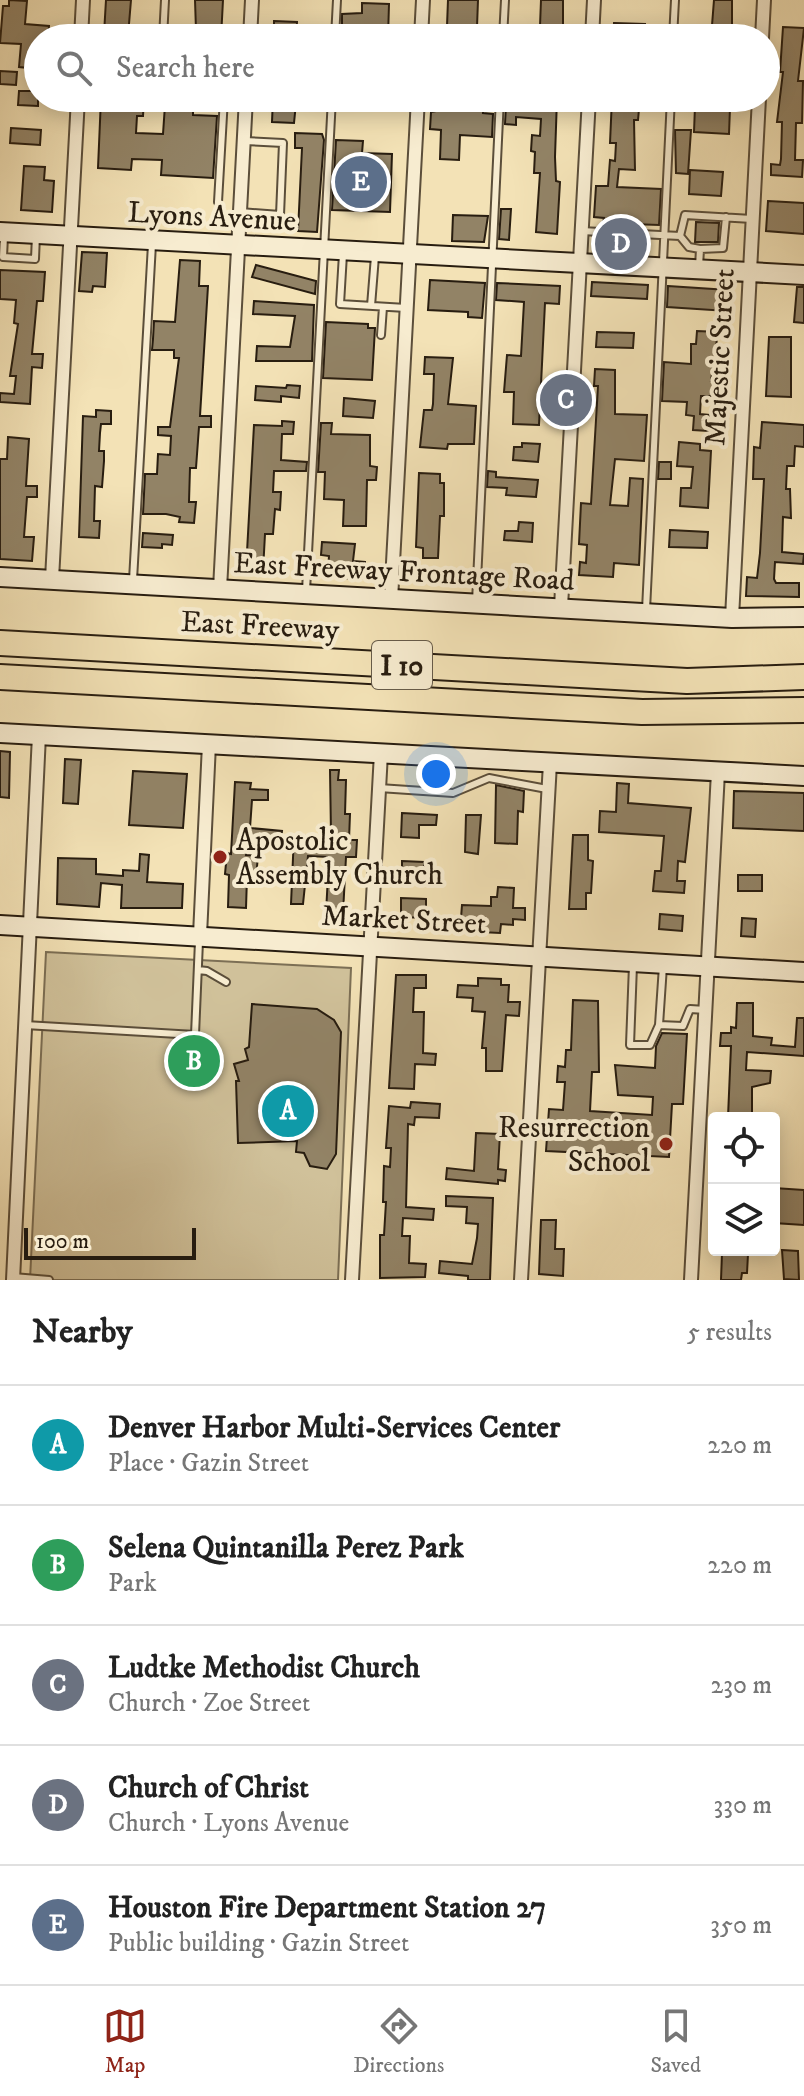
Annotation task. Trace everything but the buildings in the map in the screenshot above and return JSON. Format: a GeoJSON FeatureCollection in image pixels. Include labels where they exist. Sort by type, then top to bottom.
{"type":"FeatureCollection","features":[{"type":"Feature","properties":{"kind":"highway","name":"East Freeway"},"geometry":{"type":"LineString","coordinates":[[0,643],[687,681],[804,677]]}},
{"type":"Feature","properties":{"kind":"highway","name":"I 10"},"geometry":{"type":"LineString","coordinates":[[0,677],[642,712],[804,710]]}},
{"type":"Feature","properties":{"kind":"street"},"geometry":{"type":"LineString","coordinates":[[82,24],[83,0]]}},
{"type":"Feature","properties":{"kind":"street"},"geometry":{"type":"LineString","coordinates":[[251,24],[252,0]]}},
{"type":"Feature","properties":{"kind":"street"},"geometry":{"type":"LineString","coordinates":[[422,24],[423,0]]}},
{"type":"Feature","properties":{"kind":"street"},"geometry":{"type":"LineString","coordinates":[[593,24],[594,0]]}},
{"type":"Feature","properties":{"kind":"street"},"geometry":{"type":"LineString","coordinates":[[763,24],[764,0]]}},
{"type":"Feature","properties":{"kind":"street"},"geometry":{"type":"LineString","coordinates":[[52,579],[77,112]]}},
{"type":"Feature","properties":{"kind":"street"},"geometry":{"type":"LineString","coordinates":[[220,589],[245,112]]}},
{"type":"Feature","properties":{"kind":"street"},"geometry":{"type":"LineString","coordinates":[[391,600],[417,112]]}},
{"type":"Feature","properties":{"kind":"street"},"geometry":{"type":"LineString","coordinates":[[561,607],[588,112]]}},
{"type":"Feature","properties":{"kind":"street","name":"Majestic Street"},"geometry":{"type":"LineString","coordinates":[[732,618],[758,112]]}},
{"type":"Feature","properties":{"kind":"street","name":"Lyons Avenue"},"geometry":{"type":"LineString","coordinates":[[2,232],[804,275]]}},
{"type":"Feature","properties":{"kind":"street","name":"East Freeway Frontage Road"},"geometry":{"type":"LineString","coordinates":[[0,577],[732,618],[804,617]]}},
{"type":"Feature","properties":{"kind":"street"},"geometry":{"type":"LineString","coordinates":[[0,733],[804,776]]}},
{"type":"Feature","properties":{"kind":"street"},"geometry":{"type":"LineString","coordinates":[[9,1278],[39,735]]}},
{"type":"Feature","properties":{"kind":"street"},"geometry":{"type":"LineString","coordinates":[[200,935],[209,744]]}},
{"type":"Feature","properties":{"kind":"street"},"geometry":{"type":"LineString","coordinates":[[352,1280],[381,753]]}},
{"type":"Feature","properties":{"kind":"street"},"geometry":{"type":"LineString","coordinates":[[521,1280],[550,763]]}},
{"type":"Feature","properties":{"kind":"street"},"geometry":{"type":"LineString","coordinates":[[691,1280],[718,772]]}},
{"type":"Feature","properties":{"kind":"street","name":"Market Street"},"geometry":{"type":"LineString","coordinates":[[0,925],[804,972]]}},
{"type":"Feature","properties":{"kind":"lane"},"geometry":{"type":"LineString","coordinates":[[164,24],[165,0]]}},
{"type":"Feature","properties":{"kind":"lane"},"geometry":{"type":"LineString","coordinates":[[336,24],[337,0]]}},
{"type":"Feature","properties":{"kind":"lane"},"geometry":{"type":"LineString","coordinates":[[504,24],[505,0]]}},
{"type":"Feature","properties":{"kind":"lane"},"geometry":{"type":"LineString","coordinates":[[674,24],[675,0]]}},
{"type":"Feature","properties":{"kind":"lane"},"geometry":{"type":"LineString","coordinates":[[218,202],[223,112]]}},
{"type":"Feature","properties":{"kind":"lane"},"geometry":{"type":"LineString","coordinates":[[306,594],[331,112]]}},
{"type":"Feature","properties":{"kind":"lane"},"geometry":{"type":"LineString","coordinates":[[476,604],[499,112]]}},
{"type":"Feature","properties":{"kind":"lane"},"geometry":{"type":"LineString","coordinates":[[646,613],[670,112]]}},
{"type":"Feature","properties":{"kind":"lane"},"geometry":{"type":"LineString","coordinates":[[240,212],[280,215],[283,143],[244,141]]}},
{"type":"Feature","properties":{"kind":"lane"},"geometry":{"type":"LineString","coordinates":[[680,236],[685,215],[753,219]]}},
{"type":"Feature","properties":{"kind":"lane"},"geometry":{"type":"LineString","coordinates":[[581,231],[680,236],[689,247],[723,248],[726,217]]}},
{"type":"Feature","properties":{"kind":"lane"},"geometry":{"type":"LineString","coordinates":[[133,583],[152,240]]}},
{"type":"Feature","properties":{"kind":"lane"},"geometry":{"type":"LineString","coordinates":[[699,270],[700,249]]}},
{"type":"Feature","properties":{"kind":"lane"},"geometry":{"type":"LineString","coordinates":[[343,251],[340,304],[406,308]]}},
{"type":"Feature","properties":{"kind":"lane"},"geometry":{"type":"LineString","coordinates":[[371,306],[376,252]]}},
{"type":"Feature","properties":{"kind":"lane"},"geometry":{"type":"LineString","coordinates":[[381,335],[383,307]]}},
{"type":"Feature","properties":{"kind":"lane"},"geometry":{"type":"LineString","coordinates":[[379,788],[453,793],[489,778],[548,789]]}},
{"type":"Feature","properties":{"kind":"lane"},"geometry":{"type":"LineString","coordinates":[[25,1025],[195,1035],[200,935]]}},
{"type":"Feature","properties":{"kind":"lane"},"geometry":{"type":"LineString","coordinates":[[633,961],[630,1045],[650,1045],[659,1025],[663,963]]}},
{"type":"Feature","properties":{"kind":"lane"},"geometry":{"type":"LineString","coordinates":[[198,970],[207,971],[226,982]]}},
{"type":"Feature","properties":{"kind":"lane"},"geometry":{"type":"LineString","coordinates":[[659,1025],[683,1026],[690,1009],[706,1010]]}},
{"type":"Feature","properties":{"kind":"lane"},"geometry":{"type":"LineString","coordinates":[[9,1278],[49,1280]]}},
{"type":"Feature","properties":{"kind":"shaded area"},"geometry":{"type":"Polygon","coordinates":[[[46,952],[351,968],[338,1280],[30,1280],[46,952]]]}},
{"type":"Feature","properties":{"kind":"place","name":"Houston Fire Department Station 27"},"geometry":{"type":"Point","coordinates":[361,182]}},
{"type":"Feature","properties":{"kind":"place","name":"Church of Christ"},"geometry":{"type":"Point","coordinates":[621,244]}},
{"type":"Feature","properties":{"kind":"place","name":"Ludtke Methodist Church"},"geometry":{"type":"Point","coordinates":[566,400]}},
{"type":"Feature","properties":{"kind":"place","name":"Apostolic Assembly Church"},"geometry":{"type":"Point","coordinates":[220,857]}},
{"type":"Feature","properties":{"kind":"place","name":"Selena Quintanilla Perez Park"},"geometry":{"type":"Point","coordinates":[194,1061]}},
{"type":"Feature","properties":{"kind":"place","name":"Denver Harbor Multi-Services Center"},"geometry":{"type":"Point","coordinates":[288,1111]}},
{"type":"Feature","properties":{"kind":"place","name":"Resurrection School"},"geometry":{"type":"Point","coordinates":[666,1144]}}]}
